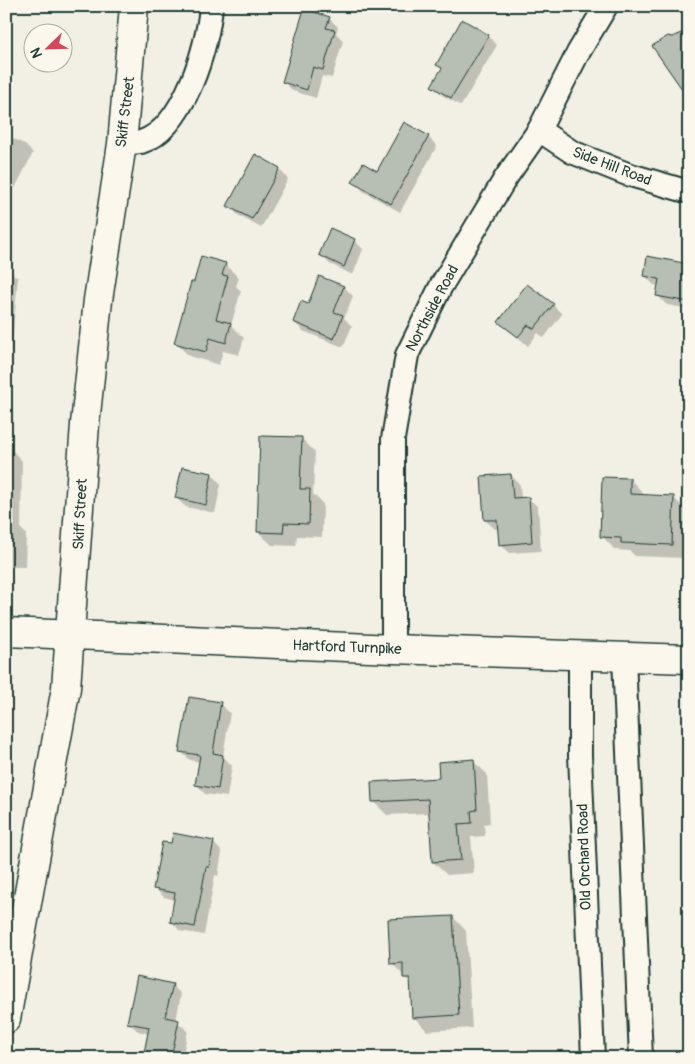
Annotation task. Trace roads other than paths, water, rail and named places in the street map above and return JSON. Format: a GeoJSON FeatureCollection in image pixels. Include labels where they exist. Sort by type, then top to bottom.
{"type":"FeatureCollection","features":[{"type":"Feature","properties":{"kind":"main road","name":"Skiff Street"},"geometry":{"type":"LineString","coordinates":[[6,1019],[66,688],[72,633],[85,424],[98,300],[122,144],[134,6]]}},
{"type":"Feature","properties":{"kind":"main road","name":"Hartford Turnpike"},"geometry":{"type":"LineString","coordinates":[[6,632],[72,633],[392,649],[515,651],[580,656],[689,658]]}},
{"type":"Feature","properties":{"kind":"street"},"geometry":{"type":"LineString","coordinates":[[122,144],[141,142],[157,132],[179,108],[197,72],[211,6]]}},
{"type":"Feature","properties":{"kind":"street","name":"Northside Road"},"geometry":{"type":"LineString","coordinates":[[392,649],[393,439],[407,355],[441,286],[505,179],[539,130],[578,53],[606,6]]}},
{"type":"Feature","properties":{"kind":"street","name":"Side Hill Road"},"geometry":{"type":"LineString","coordinates":[[539,130],[572,152],[628,174],[689,192]]}},
{"type":"Feature","properties":{"kind":"street","name":"Old Orchard Road"},"geometry":{"type":"LineString","coordinates":[[580,656],[580,755],[593,1058]]}},
{"type":"Feature","properties":{"kind":"street"},"geometry":{"type":"LineString","coordinates":[[624,657],[641,1058]]}}]}
